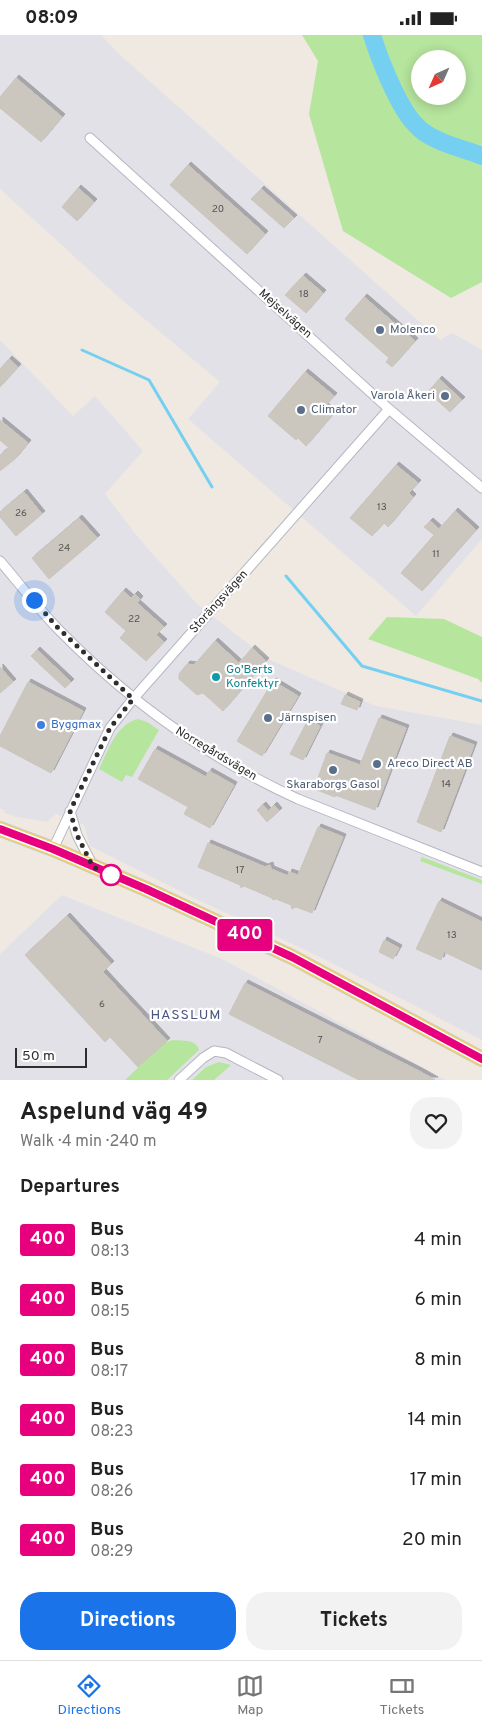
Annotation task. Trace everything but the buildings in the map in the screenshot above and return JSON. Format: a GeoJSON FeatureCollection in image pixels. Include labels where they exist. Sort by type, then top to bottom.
{"type":"FeatureCollection","features":[{"type":"Feature","properties":{"kind":"main road"},"geometry":{"type":"LineString","coordinates":[[0,829],[53,849],[146,889],[292,957],[482,1059]]}},
{"type":"Feature","properties":{"kind":"street","name":"Mejselvägen"},"geometry":{"type":"LineString","coordinates":[[90,138],[389,409],[482,488]]}},
{"type":"Feature","properties":{"kind":"street","name":"Storängsvägen"},"geometry":{"type":"LineString","coordinates":[[53,849],[110,728],[133,699],[389,409]]}},
{"type":"Feature","properties":{"kind":"street","name":"Norregårdsvägen"},"geometry":{"type":"LineString","coordinates":[[0,561],[56,626],[133,699],[202,748],[273,787],[482,871]]}},
{"type":"Feature","properties":{"kind":"street"},"geometry":{"type":"LineString","coordinates":[[70,811],[77,835],[93,867]]}},
{"type":"Feature","properties":{"kind":"street"},"geometry":{"type":"LineString","coordinates":[[179,1080],[214,1051],[226,1053],[278,1080]]}},
{"type":"Feature","properties":{"kind":"shaded area"},"geometry":{"type":"Polygon","coordinates":[[[0,35],[101,35],[119,54],[440,340],[452,333],[482,350],[482,539],[416,616],[188,419],[220,382],[122,300],[0,189],[0,35]]]}},
{"type":"Feature","properties":{"kind":"shaded area"},"geometry":{"type":"Polygon","coordinates":[[[0,340],[73,416],[95,396],[143,451],[105,494],[137,536],[197,604],[268,659],[376,706],[482,725],[482,1040],[318,956],[194,898],[90,846],[84,825],[56,814],[47,822],[17,817],[5,813],[0,808],[0,340]]]}},
{"type":"Feature","properties":{"kind":"shaded area"},"geometry":{"type":"Polygon","coordinates":[[[62,895],[222,959],[446,1080],[0,1080],[0,954],[62,895]]]}},
{"type":"Feature","properties":{"kind":"green space"},"geometry":{"type":"Polygon","coordinates":[[[302,35],[482,35],[482,282],[451,298],[343,231],[309,114],[318,61],[302,35]]]}},
{"type":"Feature","properties":{"kind":"green space"},"geometry":{"type":"Polygon","coordinates":[[[387,617],[444,619],[482,637],[482,683],[478,679],[368,639],[387,617]]]}},
{"type":"Feature","properties":{"kind":"green space"},"geometry":{"type":"Polygon","coordinates":[[[138,719],[147,722],[159,730],[132,777],[126,775],[122,782],[99,769],[118,732],[130,722],[138,719]]]}},
{"type":"Feature","properties":{"kind":"green space"},"geometry":{"type":"Polygon","coordinates":[[[422,857],[482,880],[482,884],[420,861],[422,857]]]}},
{"type":"Feature","properties":{"kind":"green space"},"geometry":{"type":"Polygon","coordinates":[[[173,1040],[192,1042],[199,1050],[167,1080],[125,1080],[164,1043],[173,1040]]]}},
{"type":"Feature","properties":{"kind":"green space"},"geometry":{"type":"Polygon","coordinates":[[[219,1062],[231,1065],[214,1080],[192,1080],[206,1067],[219,1062]]]}},
{"type":"Feature","properties":{"kind":"waterway"},"geometry":{"type":"LineString","coordinates":[[372,35],[396,96],[416,125],[435,139],[482,156]]}},
{"type":"Feature","properties":{"kind":"waterway"},"geometry":{"type":"LineString","coordinates":[[82,350],[149,380],[212,487]]}},
{"type":"Feature","properties":{"kind":"waterway"},"geometry":{"type":"LineString","coordinates":[[286,576],[362,666],[482,701]]}},
{"type":"Feature","properties":{"kind":"bus line","name":"400"},"geometry":{"type":"LineString","coordinates":[[0,829],[53,849],[146,889],[292,957],[482,1059]]}},
{"type":"Feature","properties":{"kind":"place","name":"Molenco"},"geometry":{"type":"Point","coordinates":[380,330]}},
{"type":"Feature","properties":{"kind":"place","name":"Varola Åkeri"},"geometry":{"type":"Point","coordinates":[445,396]}},
{"type":"Feature","properties":{"kind":"place","name":"Climator"},"geometry":{"type":"Point","coordinates":[301,410]}},
{"type":"Feature","properties":{"kind":"place","name":"Go'Berts Konfektyr"},"geometry":{"type":"Point","coordinates":[216,677]}},
{"type":"Feature","properties":{"kind":"place","name":"Järnspisen"},"geometry":{"type":"Point","coordinates":[268,718]}},
{"type":"Feature","properties":{"kind":"place","name":"Byggmax"},"geometry":{"type":"Point","coordinates":[41,725]}},
{"type":"Feature","properties":{"kind":"place","name":"Areco Direct AB"},"geometry":{"type":"Point","coordinates":[377,764]}},
{"type":"Feature","properties":{"kind":"place","name":"Skaraborgs Gasol"},"geometry":{"type":"Point","coordinates":[333,770]}},
{"type":"Feature","properties":{"kind":"district","name":"HASSLUM"},"geometry":{"type":"Point","coordinates":[186,1015]}},
{"type":"Feature","properties":{"kind":"route"},"geometry":{"type":"LineString","coordinates":[[34,600],[56,626],[133,699],[110,728],[70,811],[77,835],[93,867],[111,875]]}}]}
